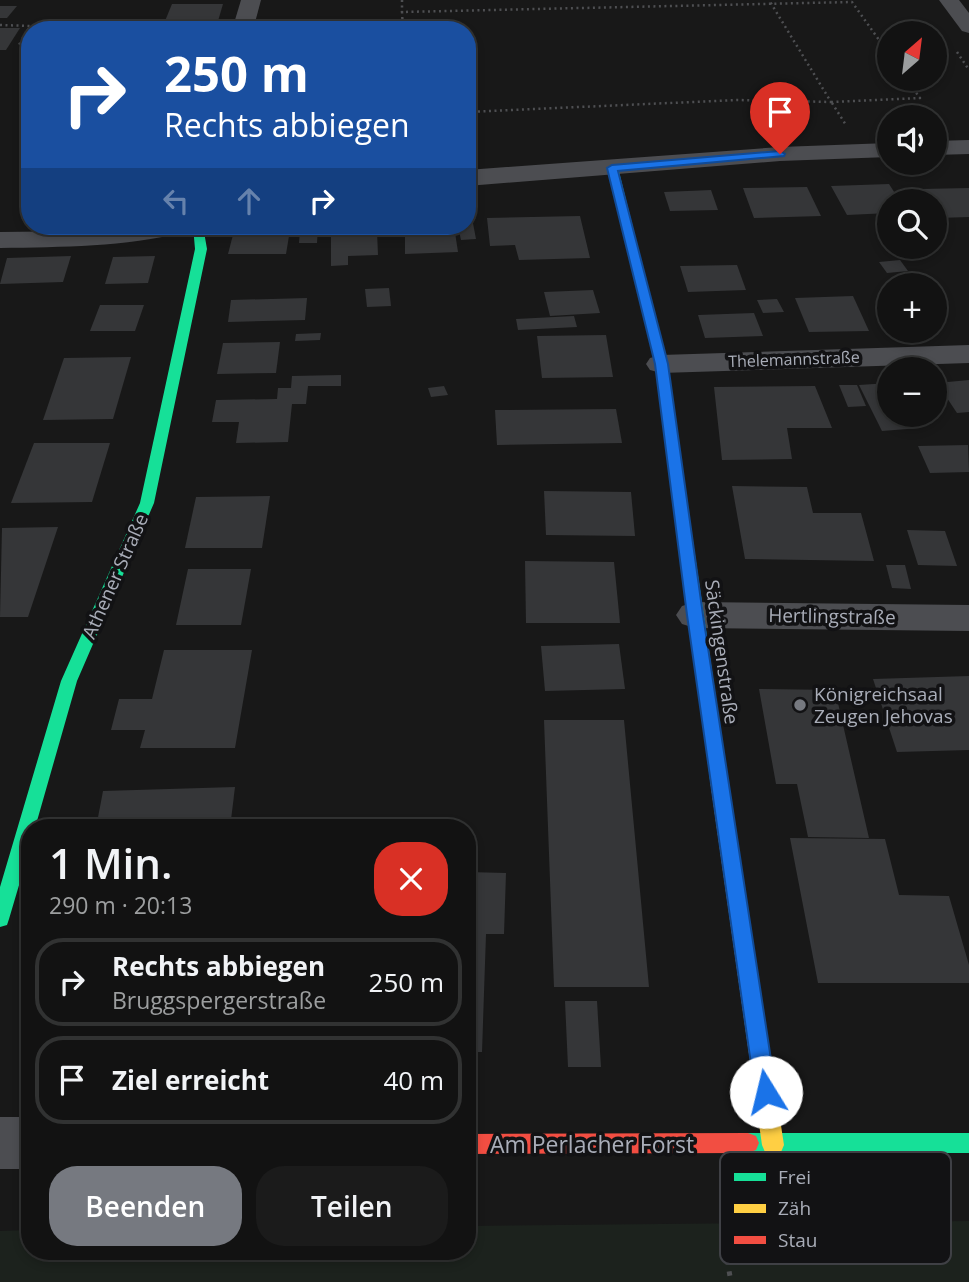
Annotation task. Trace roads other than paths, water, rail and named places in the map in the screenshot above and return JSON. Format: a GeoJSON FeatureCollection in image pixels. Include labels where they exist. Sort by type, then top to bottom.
{"type":"FeatureCollection","features":[{"type":"Feature","properties":{"kind":"street"},"geometry":{"type":"LineString","coordinates":[[245,21],[251,0]]}},
{"type":"Feature","properties":{"kind":"street"},"geometry":{"type":"LineString","coordinates":[[949,0],[969,27]]}},
{"type":"Feature","properties":{"kind":"street"},"geometry":{"type":"LineString","coordinates":[[947,148],[969,147]]}},
{"type":"Feature","properties":{"kind":"street"},"geometry":{"type":"LineString","coordinates":[[476,177],[780,154],[877,150]]}},
{"type":"Feature","properties":{"kind":"street","name":"Säckingenstraße"},"geometry":{"type":"LineString","coordinates":[[612,168],[662,364],[695,615],[774,1145]]}},
{"type":"Feature","properties":{"kind":"street"},"geometry":{"type":"LineString","coordinates":[[0,240],[129,235]]}},
{"type":"Feature","properties":{"kind":"street","name":"Athener Straße"},"geometry":{"type":"LineString","coordinates":[[29,819],[69,681],[147,502],[201,249],[195,235]]}},
{"type":"Feature","properties":{"kind":"street","name":"Thelemannstraße"},"geometry":{"type":"LineString","coordinates":[[662,364],[969,354]]}},
{"type":"Feature","properties":{"kind":"street","name":"Hertlingstraße"},"geometry":{"type":"LineString","coordinates":[[695,615],[969,618]]}},
{"type":"Feature","properties":{"kind":"street","name":"Athener Straße"},"geometry":{"type":"LineString","coordinates":[[0,919],[21,847]]}},
{"type":"Feature","properties":{"kind":"street"},"geometry":{"type":"LineString","coordinates":[[0,1143],[21,1143]]}},
{"type":"Feature","properties":{"kind":"street","name":"Am Perlacher Forst"},"geometry":{"type":"LineString","coordinates":[[476,1144],[969,1143]]}},
{"type":"Feature","properties":{"kind":"place","name":"Königreichsaal Zeugen Jehovas"},"geometry":{"type":"Point","coordinates":[800,705]}}]}
